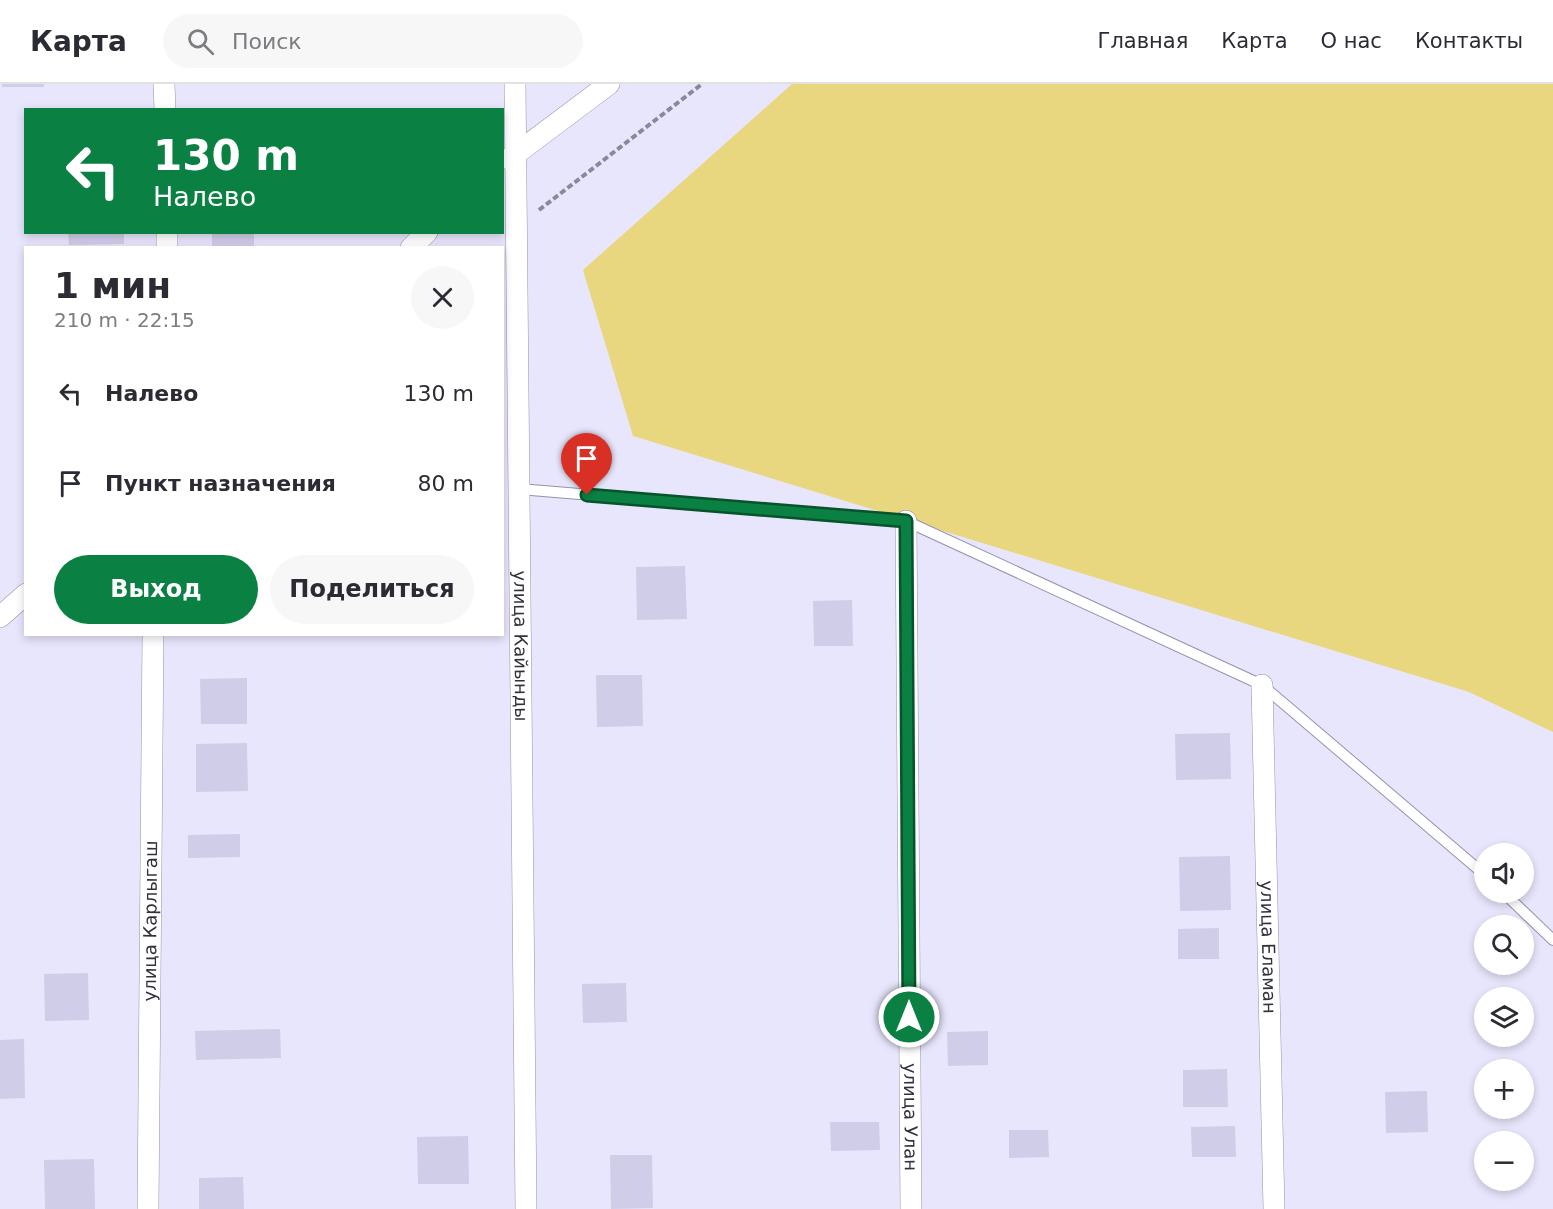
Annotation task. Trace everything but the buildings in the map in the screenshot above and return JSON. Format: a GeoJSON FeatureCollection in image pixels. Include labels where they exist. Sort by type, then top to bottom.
{"type":"FeatureCollection","features":[{"type":"Feature","properties":{"kind":"street"},"geometry":{"type":"LineString","coordinates":[[164,84],[165,108]]}},
{"type":"Feature","properties":{"kind":"street","name":"улица Кайынды"},"geometry":{"type":"LineString","coordinates":[[514,84],[509,159],[516,227],[510,290],[519,489],[526,1209]]}},
{"type":"Feature","properties":{"kind":"street"},"geometry":{"type":"LineString","coordinates":[[509,159],[609,84]]}},
{"type":"Feature","properties":{"kind":"street"},"geometry":{"type":"LineString","coordinates":[[413,246],[426,234]]}},
{"type":"Feature","properties":{"kind":"street","name":"улица Улан"},"geometry":{"type":"LineString","coordinates":[[906,521],[911,1209]]}},
{"type":"Feature","properties":{"kind":"street"},"geometry":{"type":"LineString","coordinates":[[0,617],[24,596]]}},
{"type":"Feature","properties":{"kind":"street","name":"улица Карлыгаш"},"geometry":{"type":"LineString","coordinates":[[148,1209],[153,636]]}},
{"type":"Feature","properties":{"kind":"street","name":"улица Еламан"},"geometry":{"type":"LineString","coordinates":[[1262,685],[1274,1209]]}},
{"type":"Feature","properties":{"kind":"lane"},"geometry":{"type":"LineString","coordinates":[[519,489],[906,521],[1262,685],[1474,866]]}},
{"type":"Feature","properties":{"kind":"lane"},"geometry":{"type":"LineString","coordinates":[[1514,903],[1553,940]]}},
{"type":"Feature","properties":{"kind":"path"},"geometry":{"type":"LineString","coordinates":[[516,227],[702,84]]}},
{"type":"Feature","properties":{"kind":"shaded area"},"geometry":{"type":"Polygon","coordinates":[[[792,84],[1553,84],[1553,732],[1469,692],[633,436],[583,270],[792,84]]]}},
{"type":"Feature","properties":{"kind":"route"},"geometry":{"type":"LineString","coordinates":[[587,495],[906,521],[909,1017]]}}]}
